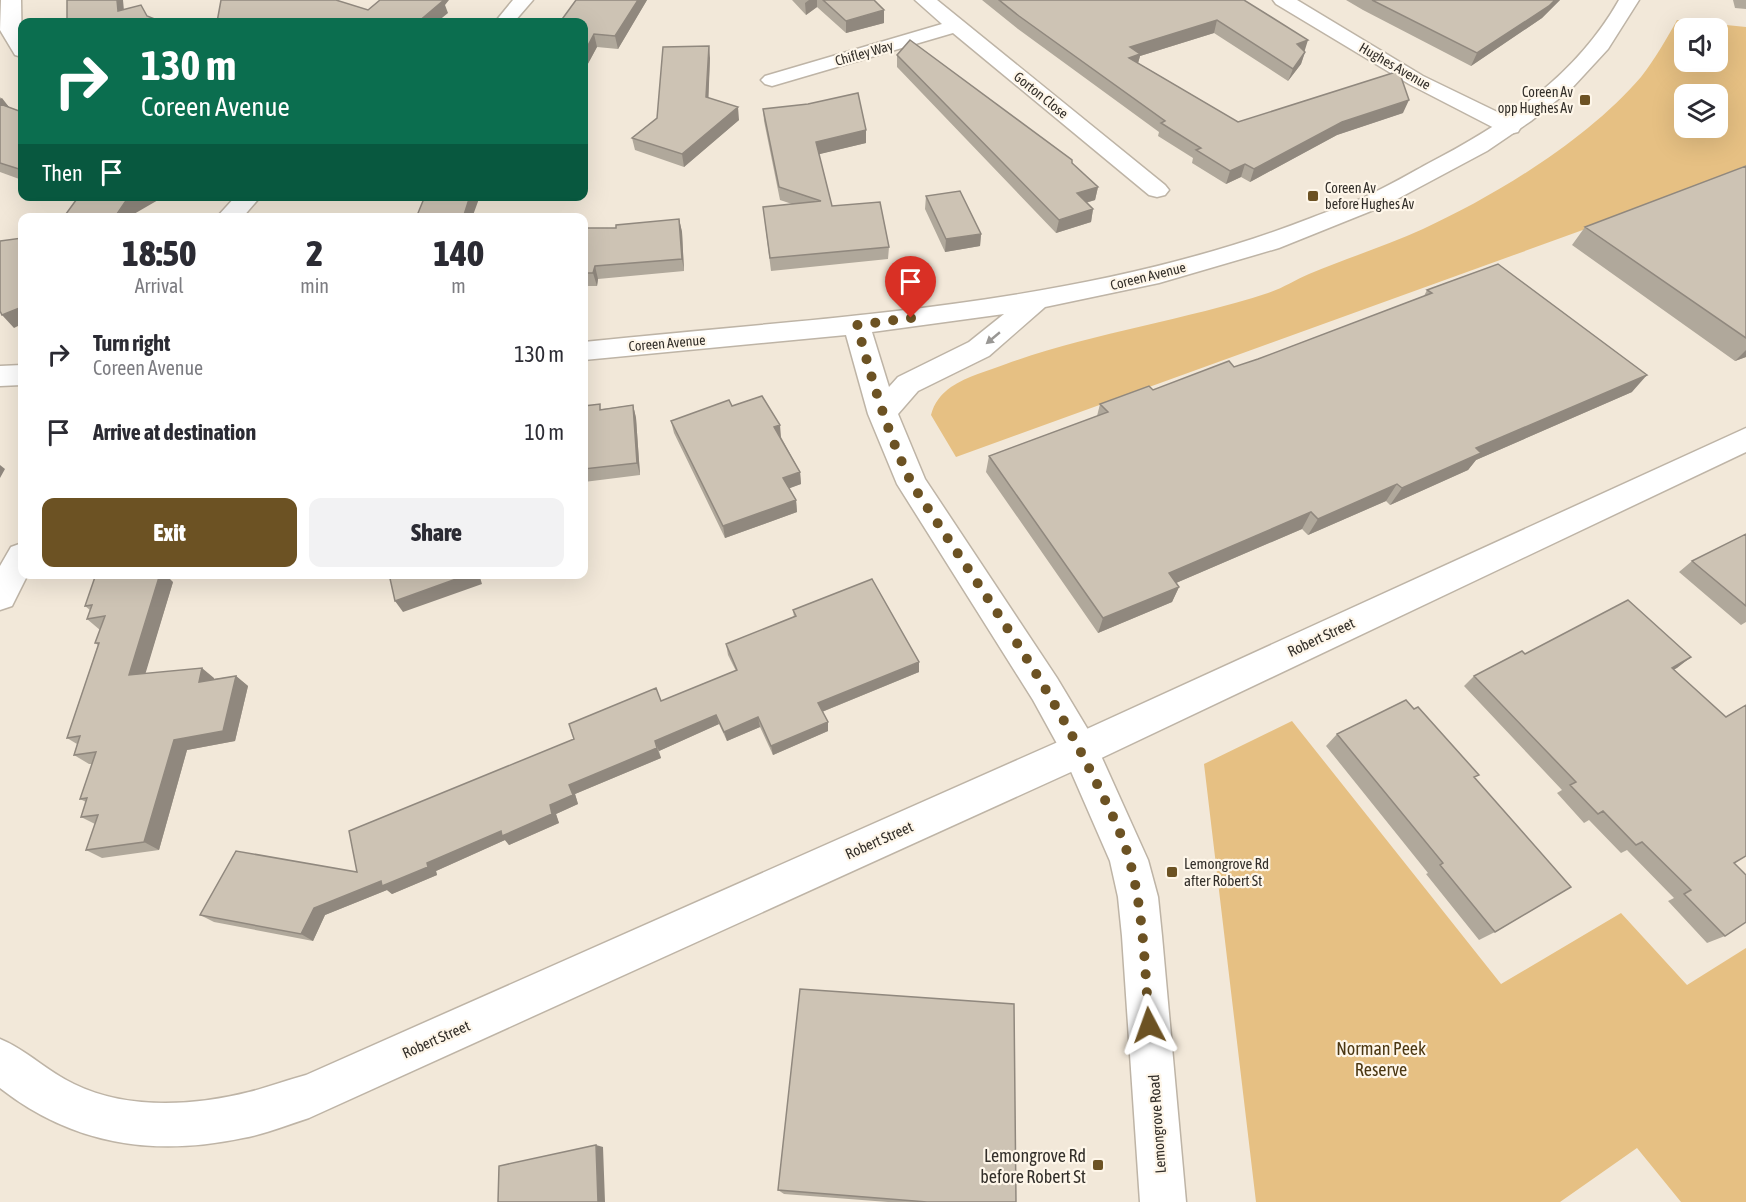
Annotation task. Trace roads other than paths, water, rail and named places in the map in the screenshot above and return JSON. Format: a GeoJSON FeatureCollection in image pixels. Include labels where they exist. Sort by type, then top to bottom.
{"type":"FeatureCollection","features":[{"type":"Feature","properties":{"kind":"street"},"geometry":{"type":"LineString","coordinates":[[10,0],[10,30],[18,44]]}},
{"type":"Feature","properties":{"kind":"street"},"geometry":{"type":"LineString","coordinates":[[507,18],[523,0]]}},
{"type":"Feature","properties":{"kind":"street","name":"Gorton Close"},"geometry":{"type":"LineString","coordinates":[[925,0],[1157,190]]}},
{"type":"Feature","properties":{"kind":"street","name":"Hughes Avenue"},"geometry":{"type":"LineString","coordinates":[[1283,0],[1416,80],[1510,127]]}},
{"type":"Feature","properties":{"kind":"street","name":"Coreen Avenue"},"geometry":{"type":"LineString","coordinates":[[588,351],[857,325],[970,311],[1122,283],[1282,237],[1398,190],[1458,159],[1510,127],[1572,78],[1620,18],[1629,0]]}},
{"type":"Feature","properties":{"kind":"street","name":"Chifley Way"},"geometry":{"type":"LineString","coordinates":[[772,80],[957,26]]}},
{"type":"Feature","properties":{"kind":"street"},"geometry":{"type":"LineString","coordinates":[[233,213],[245,201]]}},
{"type":"Feature","properties":{"kind":"street"},"geometry":{"type":"LineString","coordinates":[[882,414],[908,384],[979,349],[1037,300]]}},
{"type":"Feature","properties":{"kind":"street","name":"Lemongrove Road"},"geometry":{"type":"LineString","coordinates":[[857,325],[882,414],[912,484],[1045,689],[1080,750],[1129,860],[1138,897],[1162,1202]]}},
{"type":"Feature","properties":{"kind":"street"},"geometry":{"type":"LineString","coordinates":[[0,376],[18,375]]}},
{"type":"Feature","properties":{"kind":"street","name":"Robert Street"},"geometry":{"type":"LineString","coordinates":[[0,1061],[27,1084],[59,1103],[103,1118],[154,1126],[195,1125],[246,1116],[309,1096],[1080,750],[1746,439]]}},
{"type":"Feature","properties":{"kind":"street"},"geometry":{"type":"LineString","coordinates":[[0,596],[18,563]]}},
{"type":"Feature","properties":{"kind":"place","name":"Coreen Av opp Hughes Av"},"geometry":{"type":"Point","coordinates":[1585,100]}},
{"type":"Feature","properties":{"kind":"place","name":"Coreen Av before Hughes Av"},"geometry":{"type":"Point","coordinates":[1313,196]}},
{"type":"Feature","properties":{"kind":"place","name":"Lemongrove Rd after Robert St"},"geometry":{"type":"Point","coordinates":[1172,872]}},
{"type":"Feature","properties":{"kind":"place","name":"Lemongrove Rd before Robert St"},"geometry":{"type":"Point","coordinates":[1098,1165]}},
{"type":"Feature","properties":{"kind":"park label","name":"Norman Peek Reserve"},"geometry":{"type":"Point","coordinates":[1381,1058]}}]}
